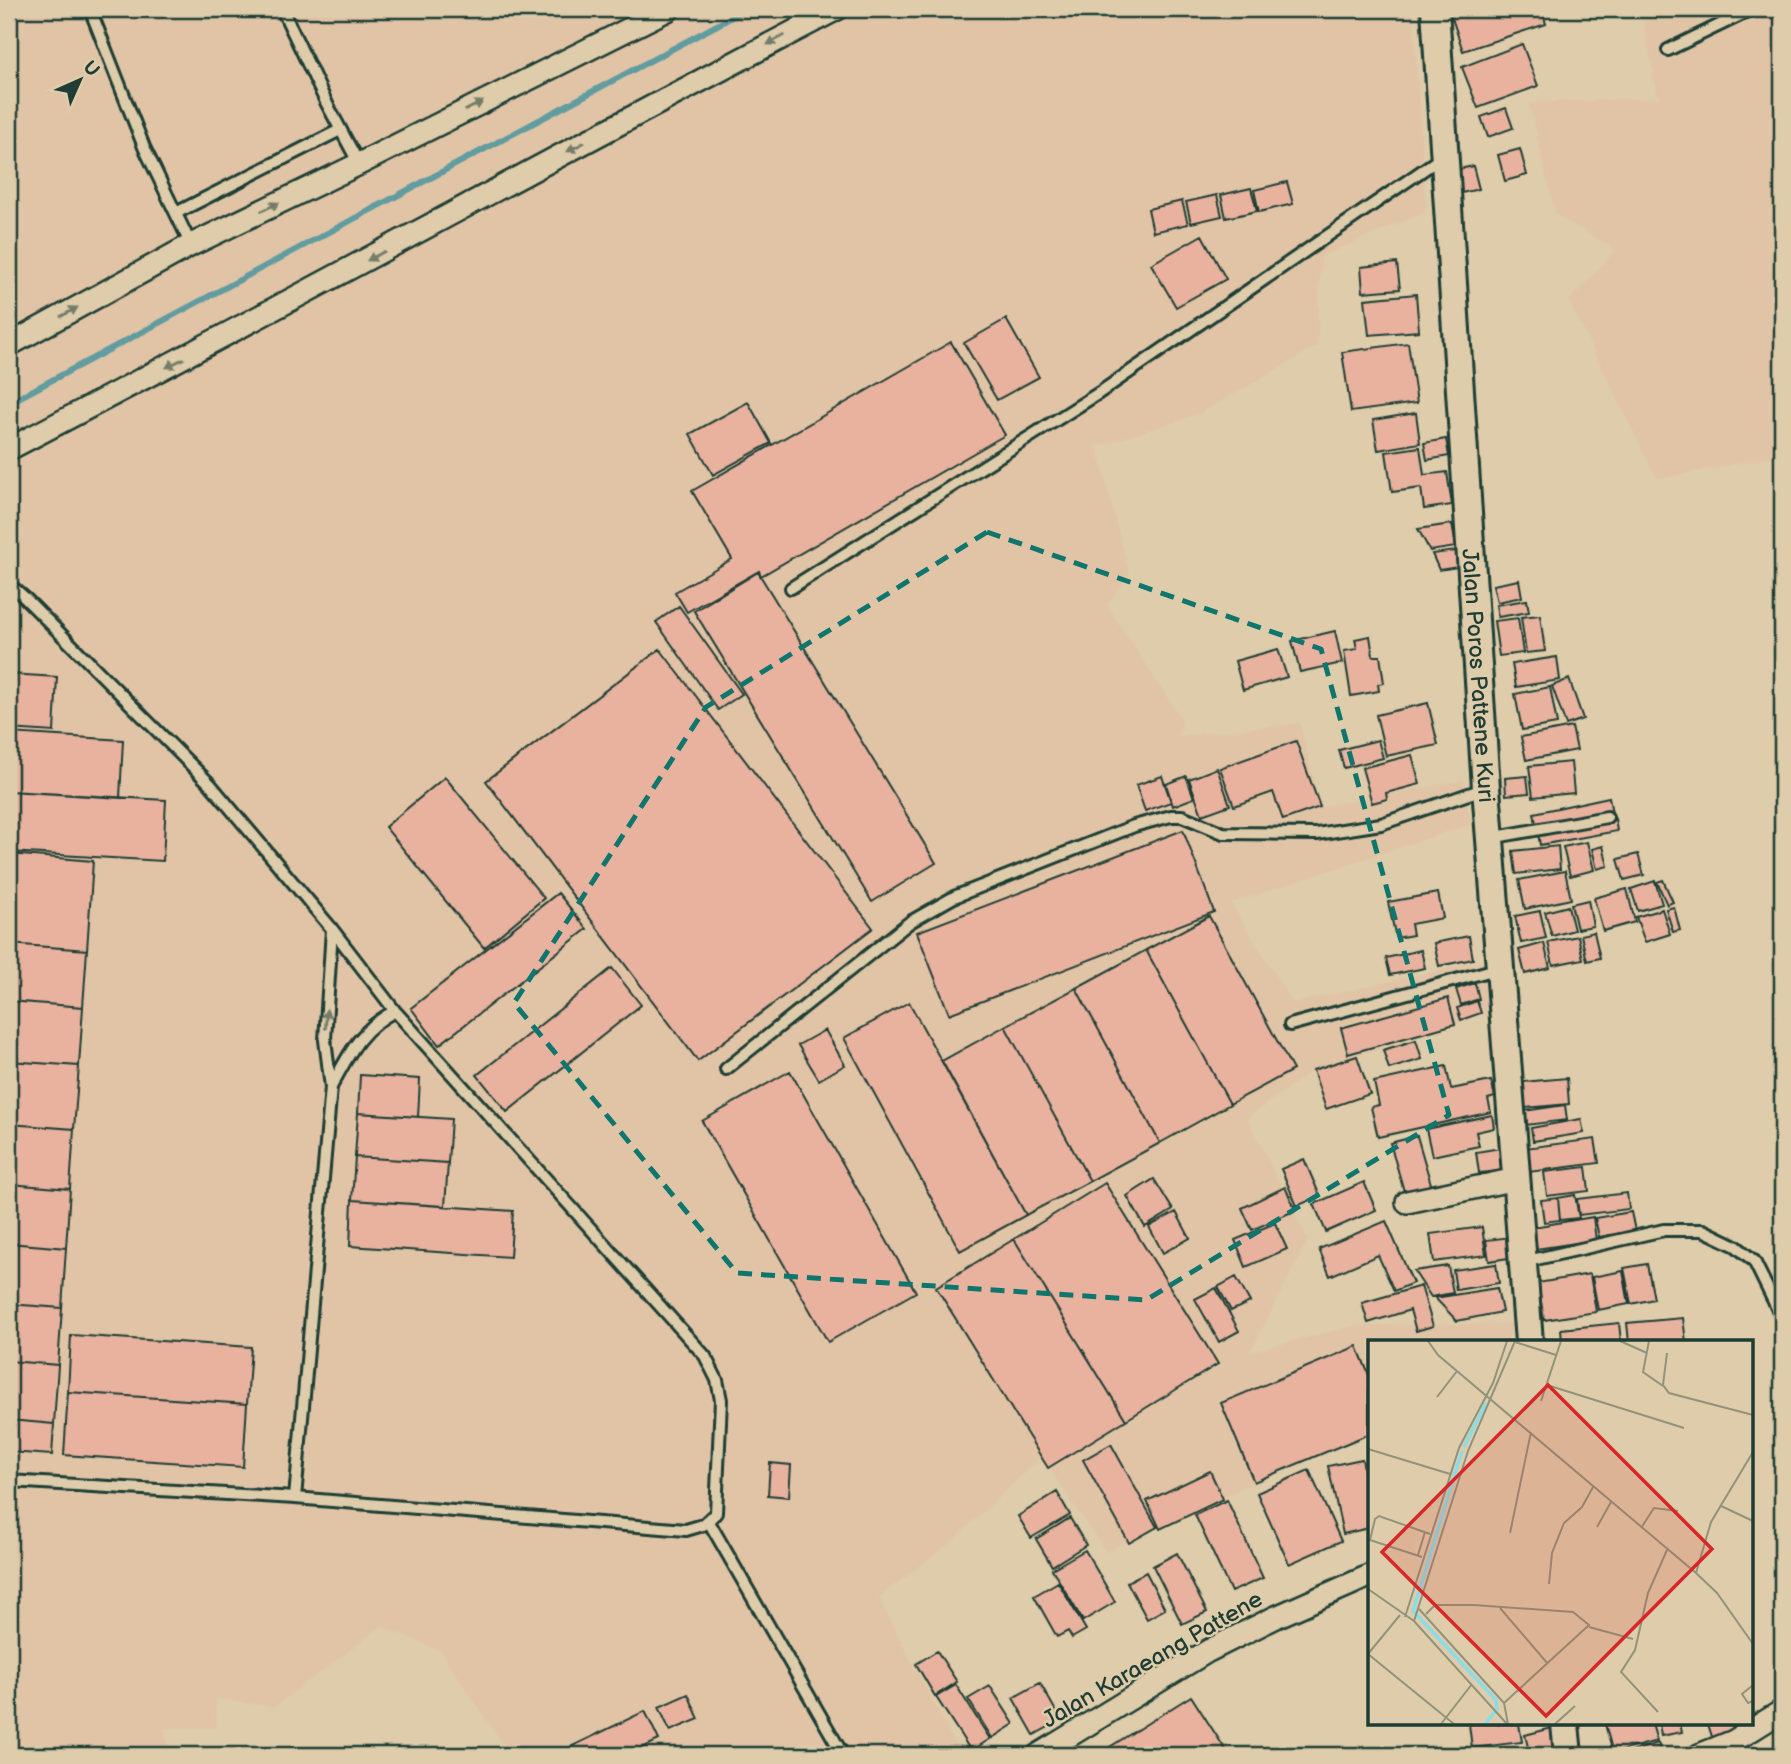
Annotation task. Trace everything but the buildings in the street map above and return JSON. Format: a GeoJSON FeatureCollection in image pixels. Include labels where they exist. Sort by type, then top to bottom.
{"type":"FeatureCollection","features":[{"type":"Feature","properties":{"kind":"street"},"geometry":{"type":"LineString","coordinates":[[9,345],[191,245],[670,9]]}},
{"type":"Feature","properties":{"kind":"street"},"geometry":{"type":"LineString","coordinates":[[9,449],[247,325],[655,104],[837,9]]}},
{"type":"Feature","properties":{"kind":"street","name":"Jalan Poros Pattene Kuri"},"geometry":{"type":"LineString","coordinates":[[1435,9],[1486,788],[1529,1340]]}},
{"type":"Feature","properties":{"kind":"street"},"geometry":{"type":"LineString","coordinates":[[1406,1202],[1516,1179]]}},
{"type":"Feature","properties":{"kind":"street","name":"Jalan Karaeang Pattene"},"geometry":{"type":"LineString","coordinates":[[1038,1755],[1208,1651],[1368,1576]]}},
{"type":"Feature","properties":{"kind":"street"},"geometry":{"type":"LineString","coordinates":[[1699,1755],[1734,1741],[1782,1711]]}},
{"type":"Feature","properties":{"kind":"street"},"geometry":{"type":"LineString","coordinates":[[1564,1726],[1568,1755]]}},
{"type":"Feature","properties":{"kind":"lane"},"geometry":{"type":"LineString","coordinates":[[90,9],[144,147],[191,245]]}},
{"type":"Feature","properties":{"kind":"lane"},"geometry":{"type":"LineString","coordinates":[[282,9],[359,164]]}},
{"type":"Feature","properties":{"kind":"lane"},"geometry":{"type":"LineString","coordinates":[[1668,50],[1754,9]]}},
{"type":"Feature","properties":{"kind":"lane"},"geometry":{"type":"LineString","coordinates":[[176,213],[340,130]]}},
{"type":"Feature","properties":{"kind":"lane"},"geometry":{"type":"LineString","coordinates":[[791,589],[1099,393],[1444,156]]}},
{"type":"Feature","properties":{"kind":"lane"},"geometry":{"type":"LineString","coordinates":[[9,584],[210,784],[332,929],[395,1011],[705,1356],[712,1367],[721,1400],[717,1508],[709,1522],[685,1530],[295,1498],[9,1481]]}},
{"type":"Feature","properties":{"kind":"lane"},"geometry":{"type":"LineString","coordinates":[[726,1069],[852,966],[921,916],[954,897],[1134,826],[1171,816],[1182,816],[1223,833],[1317,834],[1381,824],[1486,788]]}},
{"type":"Feature","properties":{"kind":"lane"},"geometry":{"type":"LineString","coordinates":[[1490,838],[1607,817]]}},
{"type":"Feature","properties":{"kind":"lane"},"geometry":{"type":"LineString","coordinates":[[295,1498],[331,1087],[325,1040],[332,929]]}},
{"type":"Feature","properties":{"kind":"lane"},"geometry":{"type":"LineString","coordinates":[[1290,1025],[1500,968]]}},
{"type":"Feature","properties":{"kind":"lane"},"geometry":{"type":"LineString","coordinates":[[331,1087],[355,1043],[377,1020],[395,1011]]}},
{"type":"Feature","properties":{"kind":"lane"},"geometry":{"type":"LineString","coordinates":[[1523,1262],[1664,1230],[1703,1230],[1736,1246],[1754,1261],[1782,1318]]}},
{"type":"Feature","properties":{"kind":"lane"},"geometry":{"type":"LineString","coordinates":[[709,1522],[843,1755]]}},
{"type":"Feature","properties":{"kind":"highlighted area"},"geometry":{"type":"Polygon","coordinates":[[[987,532],[1321,649],[1449,1115],[1146,1300],[737,1273],[514,1003],[706,707],[987,532]]]}},
{"type":"Feature","properties":{"kind":"shaded area"},"geometry":{"type":"Polygon","coordinates":[[[9,9],[1413,9],[1426,212],[1321,256],[1317,346],[1199,414],[1097,446],[1129,574],[1107,605],[1182,720],[1179,736],[1300,723],[1320,807],[1464,780],[1470,824],[1231,903],[1293,1003],[1499,957],[1503,1008],[1313,1070],[1247,1118],[1308,1240],[1250,1352],[1352,1326],[1513,1323],[1509,1340],[1368,1340],[1368,1435],[1254,1482],[1106,1552],[1041,1457],[951,1542],[878,1598],[961,1755],[510,1755],[441,1651],[382,1626],[274,1707],[216,1699],[216,1728],[164,1728],[169,1755],[9,1755],[9,9]]]}},
{"type":"Feature","properties":{"kind":"shaded area"},"geometry":{"type":"Polygon","coordinates":[[[1642,9],[1782,9],[1782,455],[1657,479],[1569,301],[1616,250],[1556,215],[1529,103],[1658,98],[1642,9]]]}},
{"type":"Feature","properties":{"kind":"waterway"},"geometry":{"type":"LineString","coordinates":[[9,403],[747,9]]}}]}
